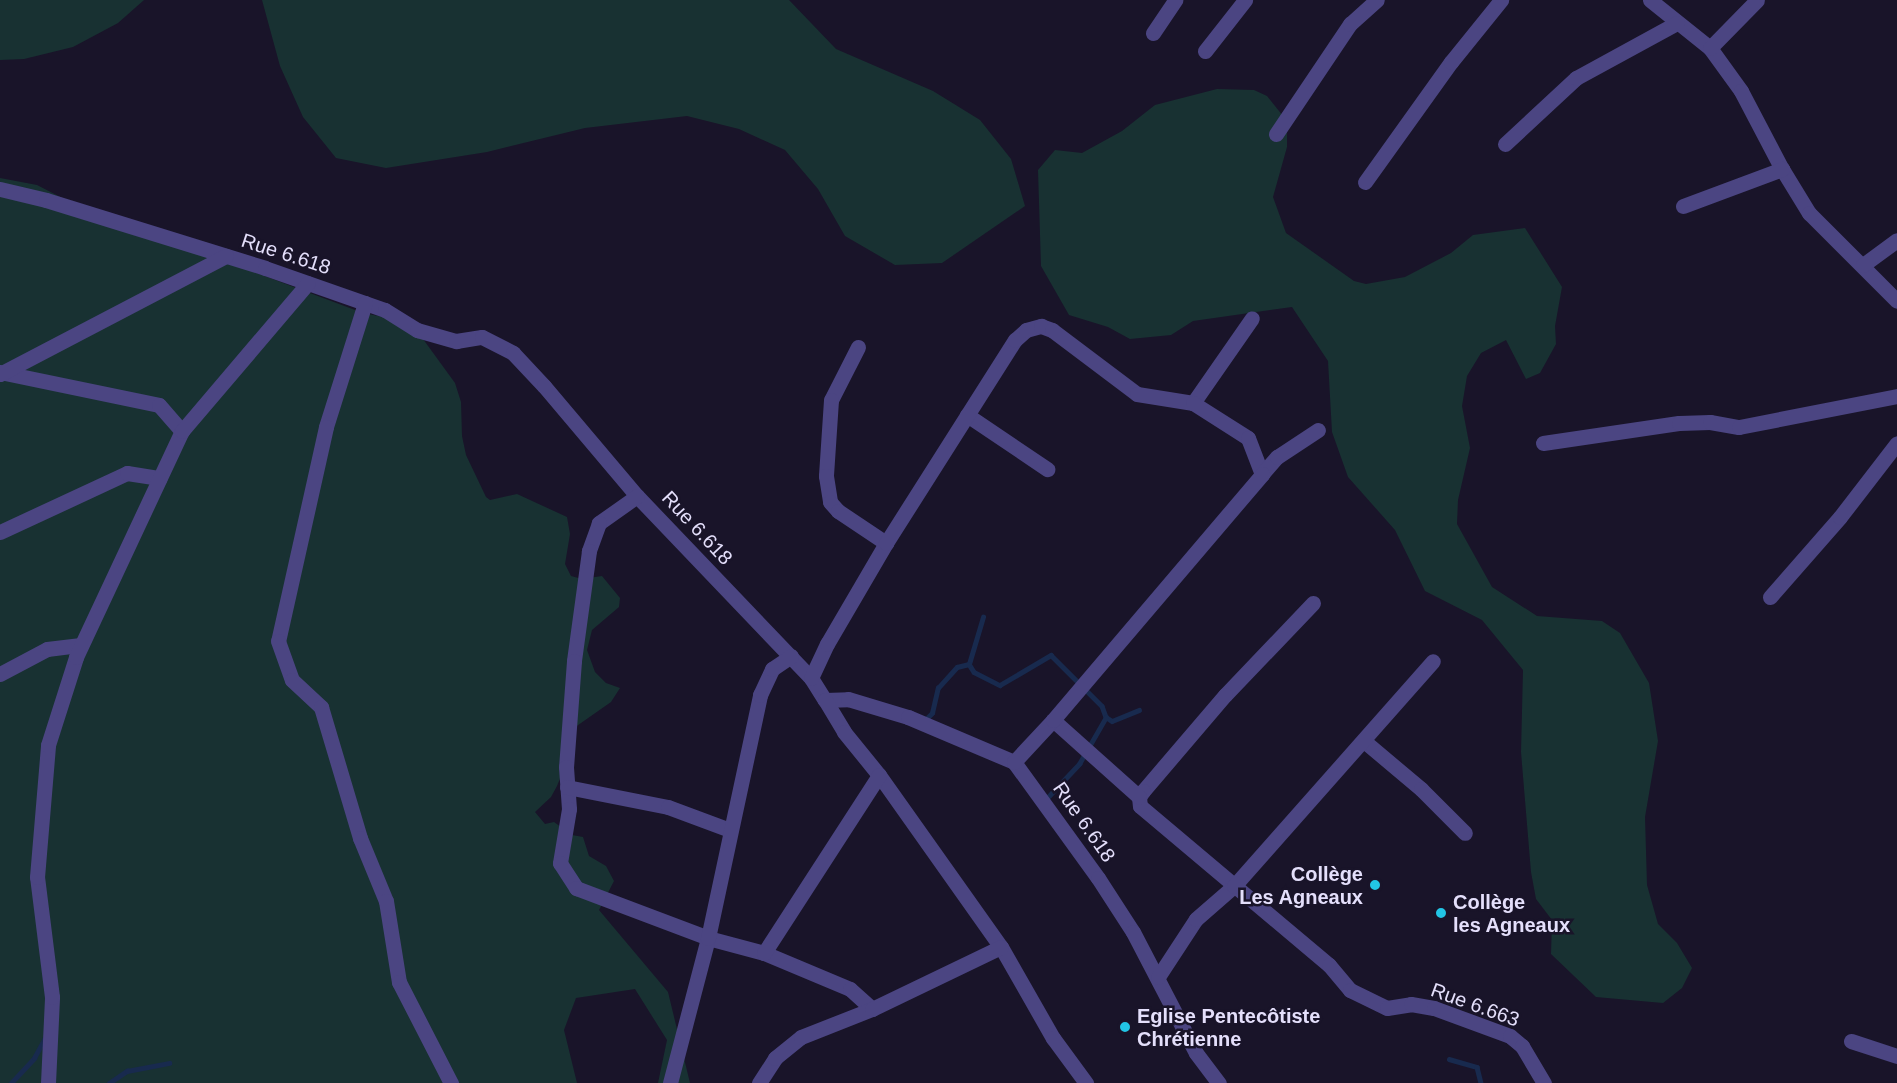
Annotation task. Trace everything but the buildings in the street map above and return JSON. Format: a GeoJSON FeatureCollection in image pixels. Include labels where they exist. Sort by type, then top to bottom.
{"type":"FeatureCollection","features":[{"type":"Feature","properties":{"kind":"street"},"geometry":{"type":"LineString","coordinates":[[1153,33],[1175,0]]}},
{"type":"Feature","properties":{"kind":"street"},"geometry":{"type":"LineString","coordinates":[[1205,51],[1245,0]]}},
{"type":"Feature","properties":{"kind":"street"},"geometry":{"type":"LineString","coordinates":[[1276,134],[1350,24],[1377,0]]}},
{"type":"Feature","properties":{"kind":"street"},"geometry":{"type":"LineString","coordinates":[[1365,182],[1451,62],[1501,0]]}},
{"type":"Feature","properties":{"kind":"street"},"geometry":{"type":"LineString","coordinates":[[1650,0],[1710,48],[1741,92],[1809,213],[1897,301]]}},
{"type":"Feature","properties":{"kind":"street"},"geometry":{"type":"LineString","coordinates":[[1710,48],[1757,0]]}},
{"type":"Feature","properties":{"kind":"street"},"geometry":{"type":"LineString","coordinates":[[1506,144],[1576,78],[1677,23]]}},
{"type":"Feature","properties":{"kind":"street"},"geometry":{"type":"LineString","coordinates":[[1683,206],[1782,168]]}},
{"type":"Feature","properties":{"kind":"street","name":"Rue 6.618"},"geometry":{"type":"LineString","coordinates":[[0,189],[46,200],[308,283],[385,310],[417,330],[456,341],[483,337],[513,354],[544,386],[638,496],[811,678],[844,732],[879,776],[1001,947],[1053,1038],[1086,1083]]}},
{"type":"Feature","properties":{"kind":"street"},"geometry":{"type":"LineString","coordinates":[[1863,265],[1897,240]]}},
{"type":"Feature","properties":{"kind":"street"},"geometry":{"type":"LineString","coordinates":[[1,373],[226,256]]}},
{"type":"Feature","properties":{"kind":"street"},"geometry":{"type":"LineString","coordinates":[[48,1083],[52,997],[37,877],[48,745],[81,645],[182,430],[308,283]]}},
{"type":"Feature","properties":{"kind":"street"},"geometry":{"type":"LineString","coordinates":[[365,303],[326,427],[278,641],[292,680],[321,707],[360,838],[386,901],[399,982],[451,1083]]}},
{"type":"Feature","properties":{"kind":"street"},"geometry":{"type":"LineString","coordinates":[[1192,403],[1252,318]]}},
{"type":"Feature","properties":{"kind":"street"},"geometry":{"type":"LineString","coordinates":[[811,678],[826,644],[885,543],[1015,340],[1026,330],[1041,326],[1052,330],[1137,394],[1192,403],[1248,438],[1262,474]]}},
{"type":"Feature","properties":{"kind":"street"},"geometry":{"type":"LineString","coordinates":[[858,347],[831,400],[826,476],[830,502],[838,511],[885,543]]}},
{"type":"Feature","properties":{"kind":"street"},"geometry":{"type":"LineString","coordinates":[[1,373],[159,405],[182,430]]}},
{"type":"Feature","properties":{"kind":"street"},"geometry":{"type":"LineString","coordinates":[[1543,443],[1679,423],[1710,422],[1739,427],[1897,396]]}},
{"type":"Feature","properties":{"kind":"street"},"geometry":{"type":"LineString","coordinates":[[967,415],[1047,469]]}},
{"type":"Feature","properties":{"kind":"street"},"geometry":{"type":"LineString","coordinates":[[825,700],[848,699],[908,717],[1014,762],[1053,720],[1165,584],[1277,457],[1318,430]]}},
{"type":"Feature","properties":{"kind":"street"},"geometry":{"type":"LineString","coordinates":[[1770,597],[1840,517],[1897,443]]}},
{"type":"Feature","properties":{"kind":"street"},"geometry":{"type":"LineString","coordinates":[[0,532],[127,473],[160,478]]}},
{"type":"Feature","properties":{"kind":"street"},"geometry":{"type":"LineString","coordinates":[[638,496],[599,522],[590,551],[574,661],[566,767],[569,809],[560,863],[576,888],[708,938],[764,953],[850,989],[872,1009]]}},
{"type":"Feature","properties":{"kind":"street"},"geometry":{"type":"LineString","coordinates":[[1139,797],[1225,695],[1313,603]]}},
{"type":"Feature","properties":{"kind":"street"},"geometry":{"type":"LineString","coordinates":[[0,674],[47,649],[81,645]]}},
{"type":"Feature","properties":{"kind":"street"},"geometry":{"type":"LineString","coordinates":[[670,1083],[708,938],[760,695],[772,669],[791,656]]}},
{"type":"Feature","properties":{"kind":"street"},"geometry":{"type":"LineString","coordinates":[[1158,977],[1196,919],[1234,886],[1433,661]]}},
{"type":"Feature","properties":{"kind":"street","name":"Rue 6.663"},"geometry":{"type":"LineString","coordinates":[[1053,720],[1139,797],[1140,806],[1329,965],[1350,990],[1387,1008],[1411,1004],[1434,1008],[1510,1036],[1522,1046],[1544,1083]]}},
{"type":"Feature","properties":{"kind":"street"},"geometry":{"type":"LineString","coordinates":[[1364,741],[1421,789],[1466,833]]}},
{"type":"Feature","properties":{"kind":"street","name":"Rue 6.618"},"geometry":{"type":"LineString","coordinates":[[1014,762],[1098,878],[1158,977],[1196,1053],[1219,1083]]}},
{"type":"Feature","properties":{"kind":"street"},"geometry":{"type":"LineString","coordinates":[[764,953],[879,776]]}},
{"type":"Feature","properties":{"kind":"street"},"geometry":{"type":"LineString","coordinates":[[567,787],[668,807],[730,830]]}},
{"type":"Feature","properties":{"kind":"street"},"geometry":{"type":"LineString","coordinates":[[759,1083],[775,1058],[801,1037],[872,1009],[1001,947]]}},
{"type":"Feature","properties":{"kind":"street"},"geometry":{"type":"LineString","coordinates":[[1851,1041],[1897,1056]]}},
{"type":"Feature","properties":{"kind":"green space"},"geometry":{"type":"Polygon","coordinates":[[[0,0],[144,0],[118,23],[73,47],[24,59],[0,60],[0,0]]]}},
{"type":"Feature","properties":{"kind":"green space"},"geometry":{"type":"Polygon","coordinates":[[[262,0],[789,0],[836,49],[933,91],[980,120],[1011,159],[1025,206],[942,263],[895,265],[845,236],[818,189],[785,150],[739,129],[687,116],[585,128],[487,152],[386,168],[336,158],[303,117],[280,66],[262,0]]]}},
{"type":"Feature","properties":{"kind":"green space"},"geometry":{"type":"Polygon","coordinates":[[[1217,89],[1254,90],[1267,96],[1287,121],[1287,147],[1273,197],[1286,233],[1354,281],[1366,284],[1405,277],[1451,253],[1473,235],[1525,228],[1562,287],[1555,326],[1556,344],[1540,373],[1526,379],[1506,340],[1481,353],[1467,376],[1462,406],[1470,448],[1458,500],[1457,524],[1492,587],[1537,616],[1602,621],[1620,633],[1649,683],[1658,741],[1645,817],[1647,885],[1658,924],[1677,943],[1692,968],[1682,988],[1663,1003],[1596,997],[1551,954],[1552,920],[1536,899],[1531,872],[1521,752],[1523,670],[1482,620],[1425,591],[1395,530],[1348,477],[1332,432],[1328,361],[1292,307],[1193,321],[1171,335],[1130,339],[1108,327],[1069,315],[1041,266],[1038,170],[1055,150],[1082,153],[1122,131],[1155,105],[1217,89]]]}},
{"type":"Feature","properties":{"kind":"green space"},"geometry":{"type":"Polygon","coordinates":[[[0,178],[37,185],[76,205],[363,313],[399,320],[423,339],[455,383],[461,402],[462,436],[466,455],[486,497],[490,500],[517,494],[567,517],[570,534],[565,564],[571,576],[582,579],[602,576],[620,598],[619,607],[592,630],[587,650],[595,672],[606,683],[620,688],[611,702],[571,730],[563,771],[557,786],[551,797],[535,812],[545,824],[554,822],[572,835],[583,837],[589,856],[606,866],[614,881],[599,910],[668,992],[690,1083],[658,1083],[667,1040],[635,989],[576,998],[564,1030],[577,1083],[0,1083],[0,178]]]}},
{"type":"Feature","properties":{"kind":"waterway"},"geometry":{"type":"LineString","coordinates":[[969,664],[983,617]]}},
{"type":"Feature","properties":{"kind":"waterway"},"geometry":{"type":"LineString","coordinates":[[969,664],[974,672],[1000,685],[1051,655],[1102,706],[1106,717],[1112,721],[1139,710]]}},
{"type":"Feature","properties":{"kind":"waterway"},"geometry":{"type":"LineString","coordinates":[[925,720],[932,713],[938,688],[957,667],[969,664]]}},
{"type":"Feature","properties":{"kind":"waterway"},"geometry":{"type":"LineString","coordinates":[[1045,800],[1079,764],[1106,717]]}},
{"type":"Feature","properties":{"kind":"waterway"},"geometry":{"type":"LineString","coordinates":[[11,1083],[34,1058],[44,1040]]}},
{"type":"Feature","properties":{"kind":"waterway"},"geometry":{"type":"LineString","coordinates":[[1449,1059],[1477,1067],[1481,1083]]}},
{"type":"Feature","properties":{"kind":"waterway"},"geometry":{"type":"LineString","coordinates":[[109,1083],[127,1071],[169,1063]]}},
{"type":"Feature","properties":{"kind":"place","name":"Collège Les Agneaux"},"geometry":{"type":"Point","coordinates":[1375,885]}},
{"type":"Feature","properties":{"kind":"place","name":"Collège les Agneaux"},"geometry":{"type":"Point","coordinates":[1441,913]}},
{"type":"Feature","properties":{"kind":"place","name":"Eglise Pentecôtiste Chrétienne"},"geometry":{"type":"Point","coordinates":[1125,1027]}}]}
